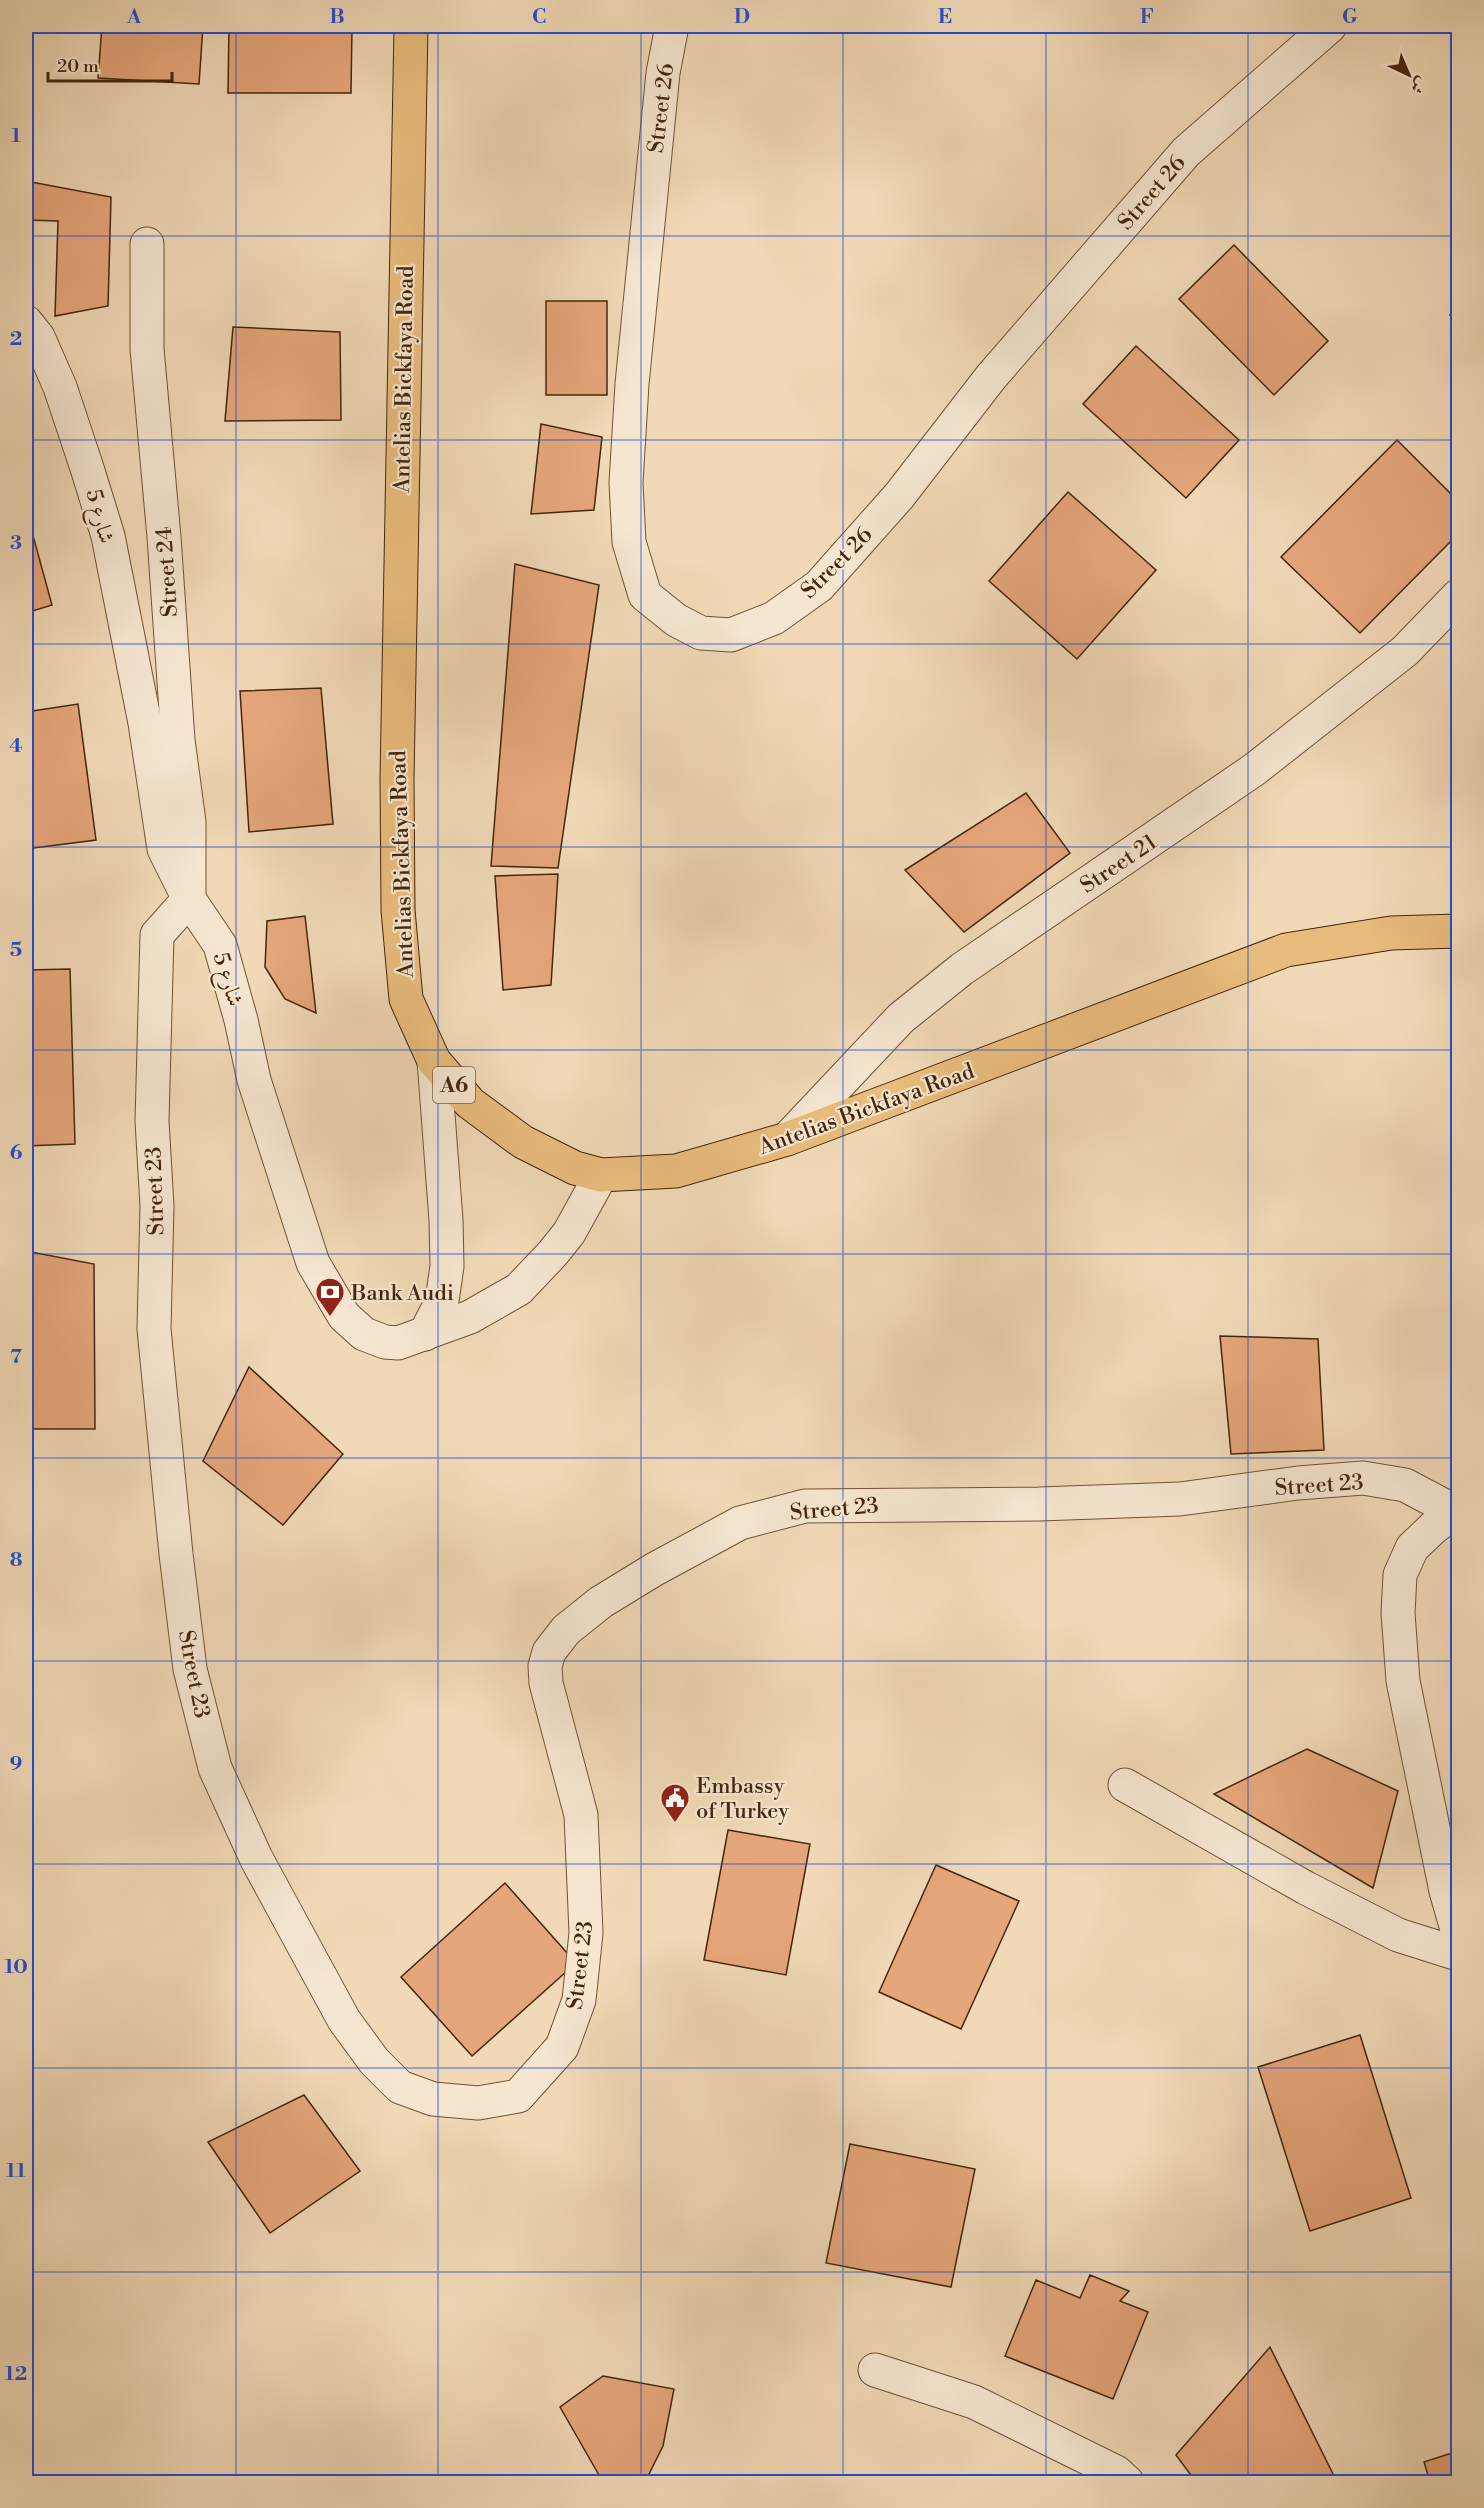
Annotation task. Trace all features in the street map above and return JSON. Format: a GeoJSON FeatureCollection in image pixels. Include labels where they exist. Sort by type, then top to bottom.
{"type":"FeatureCollection","features":[{"type":"Feature","properties":{"kind":"highway","name":"Antelias Bickfaya Road"},"geometry":{"type":"LineString","coordinates":[[411,26],[397,744],[399,910],[406,999],[434,1061],[470,1103],[523,1142],[575,1168],[601,1175],[676,1171],[787,1139],[1286,950],[1391,933],[1458,932]]}},
{"type":"Feature","properties":{"kind":"street","name":"Street 26"},"geometry":{"type":"LineString","coordinates":[[672,26],[663,73],[633,373],[626,483],[629,542],[645,595],[676,620],[701,633],[731,635],[774,618],[819,586],[900,496],[992,377],[1186,152],[1330,26]]}},
{"type":"Feature","properties":{"kind":"street","name":"Street 24"},"geometry":{"type":"LineString","coordinates":[[147,244],[147,349],[163,526],[178,740],[189,822],[189,899]]}},
{"type":"Feature","properties":{"kind":"street","name":"شارع 5"},"geometry":{"type":"LineString","coordinates":[[26,322],[38,337],[60,387],[108,536],[145,723],[164,849],[189,899],[220,945],[241,1020],[254,1080],[313,1263],[326,1290],[344,1316],[364,1334],[385,1342],[398,1343],[470,1317],[519,1289],[569,1233],[601,1175]]}},
{"type":"Feature","properties":{"kind":"street","name":"Street 21"},"geometry":{"type":"LineString","coordinates":[[787,1139],[901,1018],[962,969],[1255,769],[1404,651],[1458,596]]}},
{"type":"Feature","properties":{"kind":"street","name":"Street 23"},"geometry":{"type":"LineString","coordinates":[[189,899],[157,935],[152,1120],[157,1206],[154,1329],[176,1554],[190,1669],[215,1768],[256,1858],[344,2020],[374,2061],[400,2087],[433,2099],[478,2103],[518,2096],[562,2048],[579,2000],[586,1933],[581,1815],[546,1683],[545,1666],[549,1652],[566,1630],[602,1602],[655,1569],[740,1523],[805,1506],[1038,1504],[1180,1499],[1298,1483],[1363,1478],[1405,1485],[1456,1510]]}},
{"type":"Feature","properties":{"kind":"street"},"geometry":{"type":"LineString","coordinates":[[425,1334],[442,1301],[447,1266],[446,1220],[434,1061]]}},
{"type":"Feature","properties":{"kind":"street"},"geometry":{"type":"LineString","coordinates":[[1456,1510],[1412,1548],[1400,1575],[1398,1613],[1402,1681],[1446,1891],[1458,1933]]}},
{"type":"Feature","properties":{"kind":"street"},"geometry":{"type":"LineString","coordinates":[[1125,1785],[1306,1888],[1398,1935],[1458,1954]]}},
{"type":"Feature","properties":{"kind":"street"},"geometry":{"type":"LineString","coordinates":[[875,2370],[974,2402],[1116,2472],[1127,2482]]}},
{"type":"Feature","properties":{"kind":"building"},"geometry":{"type":"Polygon","coordinates":[[[102,26],[203,26],[199,84],[98,78],[102,26]]]}},
{"type":"Feature","properties":{"kind":"building"},"geometry":{"type":"Polygon","coordinates":[[[229,26],[352,26],[351,93],[228,93],[229,26]]]}},
{"type":"Feature","properties":{"kind":"building"},"geometry":{"type":"Polygon","coordinates":[[[26,181],[111,197],[108,306],[55,316],[58,221],[26,220],[26,181]]]}},
{"type":"Feature","properties":{"kind":"building"},"geometry":{"type":"Polygon","coordinates":[[[1234,245],[1328,341],[1274,395],[1179,299],[1234,245]]]}},
{"type":"Feature","properties":{"kind":"building"},"geometry":{"type":"Polygon","coordinates":[[[546,301],[607,301],[607,395],[546,395],[546,301]]]}},
{"type":"Feature","properties":{"kind":"building"},"geometry":{"type":"Polygon","coordinates":[[[1458,305],[1458,322],[1450,315],[1458,305]]]}},
{"type":"Feature","properties":{"kind":"building"},"geometry":{"type":"Polygon","coordinates":[[[233,327],[340,332],[341,420],[225,421],[233,327]]]}},
{"type":"Feature","properties":{"kind":"building"},"geometry":{"type":"Polygon","coordinates":[[[1136,346],[1239,440],[1186,498],[1083,404],[1136,346]]]}},
{"type":"Feature","properties":{"kind":"building"},"geometry":{"type":"Polygon","coordinates":[[[541,424],[602,437],[594,510],[531,514],[541,424]]]}},
{"type":"Feature","properties":{"kind":"building"},"geometry":{"type":"Polygon","coordinates":[[[1397,440],[1458,501],[1458,534],[1360,633],[1281,557],[1397,440]]]}},
{"type":"Feature","properties":{"kind":"building"},"geometry":{"type":"Polygon","coordinates":[[[1068,492],[1156,570],[1077,659],[989,581],[1068,492]]]}},
{"type":"Feature","properties":{"kind":"building"},"geometry":{"type":"Polygon","coordinates":[[[26,510],[52,605],[26,613],[26,510]]]}},
{"type":"Feature","properties":{"kind":"building"},"geometry":{"type":"Polygon","coordinates":[[[515,564],[599,585],[558,868],[491,866],[515,564]]]}},
{"type":"Feature","properties":{"kind":"building"},"geometry":{"type":"Polygon","coordinates":[[[321,688],[333,824],[249,832],[240,691],[321,688]]]}},
{"type":"Feature","properties":{"kind":"building"},"geometry":{"type":"Polygon","coordinates":[[[78,704],[96,840],[26,849],[26,712],[78,704]]]}},
{"type":"Feature","properties":{"kind":"building"},"geometry":{"type":"Polygon","coordinates":[[[1026,793],[1070,853],[964,932],[905,870],[1026,793]]]}},
{"type":"Feature","properties":{"kind":"building"},"geometry":{"type":"Polygon","coordinates":[[[558,874],[551,985],[503,990],[495,876],[558,874]]]}},
{"type":"Feature","properties":{"kind":"building"},"geometry":{"type":"Polygon","coordinates":[[[305,916],[316,1013],[285,999],[265,967],[267,921],[305,916]]]}},
{"type":"Feature","properties":{"kind":"building"},"geometry":{"type":"Polygon","coordinates":[[[70,969],[75,1144],[26,1146],[26,970],[70,969]]]}},
{"type":"Feature","properties":{"kind":"building"},"geometry":{"type":"Polygon","coordinates":[[[26,1251],[94,1264],[95,1429],[26,1429],[26,1251]]]}},
{"type":"Feature","properties":{"kind":"building"},"geometry":{"type":"Polygon","coordinates":[[[1220,1336],[1318,1339],[1324,1450],[1231,1454],[1220,1336]]]}},
{"type":"Feature","properties":{"kind":"building"},"geometry":{"type":"Polygon","coordinates":[[[249,1367],[343,1454],[283,1525],[203,1461],[249,1367]]]}},
{"type":"Feature","properties":{"kind":"building"},"geometry":{"type":"Polygon","coordinates":[[[1307,1749],[1398,1791],[1373,1888],[1214,1794],[1307,1749]]]}},
{"type":"Feature","properties":{"kind":"building"},"geometry":{"type":"Polygon","coordinates":[[[728,1830],[810,1844],[786,1975],[704,1960],[728,1830]]]}},
{"type":"Feature","properties":{"kind":"building"},"geometry":{"type":"Polygon","coordinates":[[[936,1865],[1019,1901],[961,2029],[879,1992],[936,1865]]]}},
{"type":"Feature","properties":{"kind":"building"},"geometry":{"type":"Polygon","coordinates":[[[505,1883],[576,1963],[472,2056],[401,1977],[505,1883]]]}},
{"type":"Feature","properties":{"kind":"building"},"geometry":{"type":"Polygon","coordinates":[[[1360,2035],[1411,2198],[1310,2231],[1258,2067],[1360,2035]]]}},
{"type":"Feature","properties":{"kind":"building"},"geometry":{"type":"Polygon","coordinates":[[[304,2095],[360,2171],[270,2233],[208,2142],[304,2095]]]}},
{"type":"Feature","properties":{"kind":"building"},"geometry":{"type":"Polygon","coordinates":[[[850,2144],[975,2169],[951,2287],[826,2263],[850,2144]]]}},
{"type":"Feature","properties":{"kind":"building"},"geometry":{"type":"Polygon","coordinates":[[[1090,2275],[1129,2291],[1120,2301],[1148,2312],[1113,2399],[1005,2356],[1036,2280],[1080,2298],[1090,2275]]]}},
{"type":"Feature","properties":{"kind":"building"},"geometry":{"type":"Polygon","coordinates":[[[1270,2347],[1337,2482],[1196,2482],[1176,2455],[1270,2347]]]}},
{"type":"Feature","properties":{"kind":"building"},"geometry":{"type":"Polygon","coordinates":[[[603,2376],[674,2389],[663,2446],[645,2482],[603,2482],[560,2407],[603,2376]]]}},
{"type":"Feature","properties":{"kind":"building"},"geometry":{"type":"Polygon","coordinates":[[[1458,2451],[1458,2482],[1430,2482],[1424,2462],[1458,2451]]]}},
{"type":"Feature","properties":{"kind":"place","name":"Bank Audi"},"geometry":{"type":"Point","coordinates":[330,1318]}},
{"type":"Feature","properties":{"kind":"place","name":"Embassy of Turkey"},"geometry":{"type":"Point","coordinates":[675,1824]}}]}
